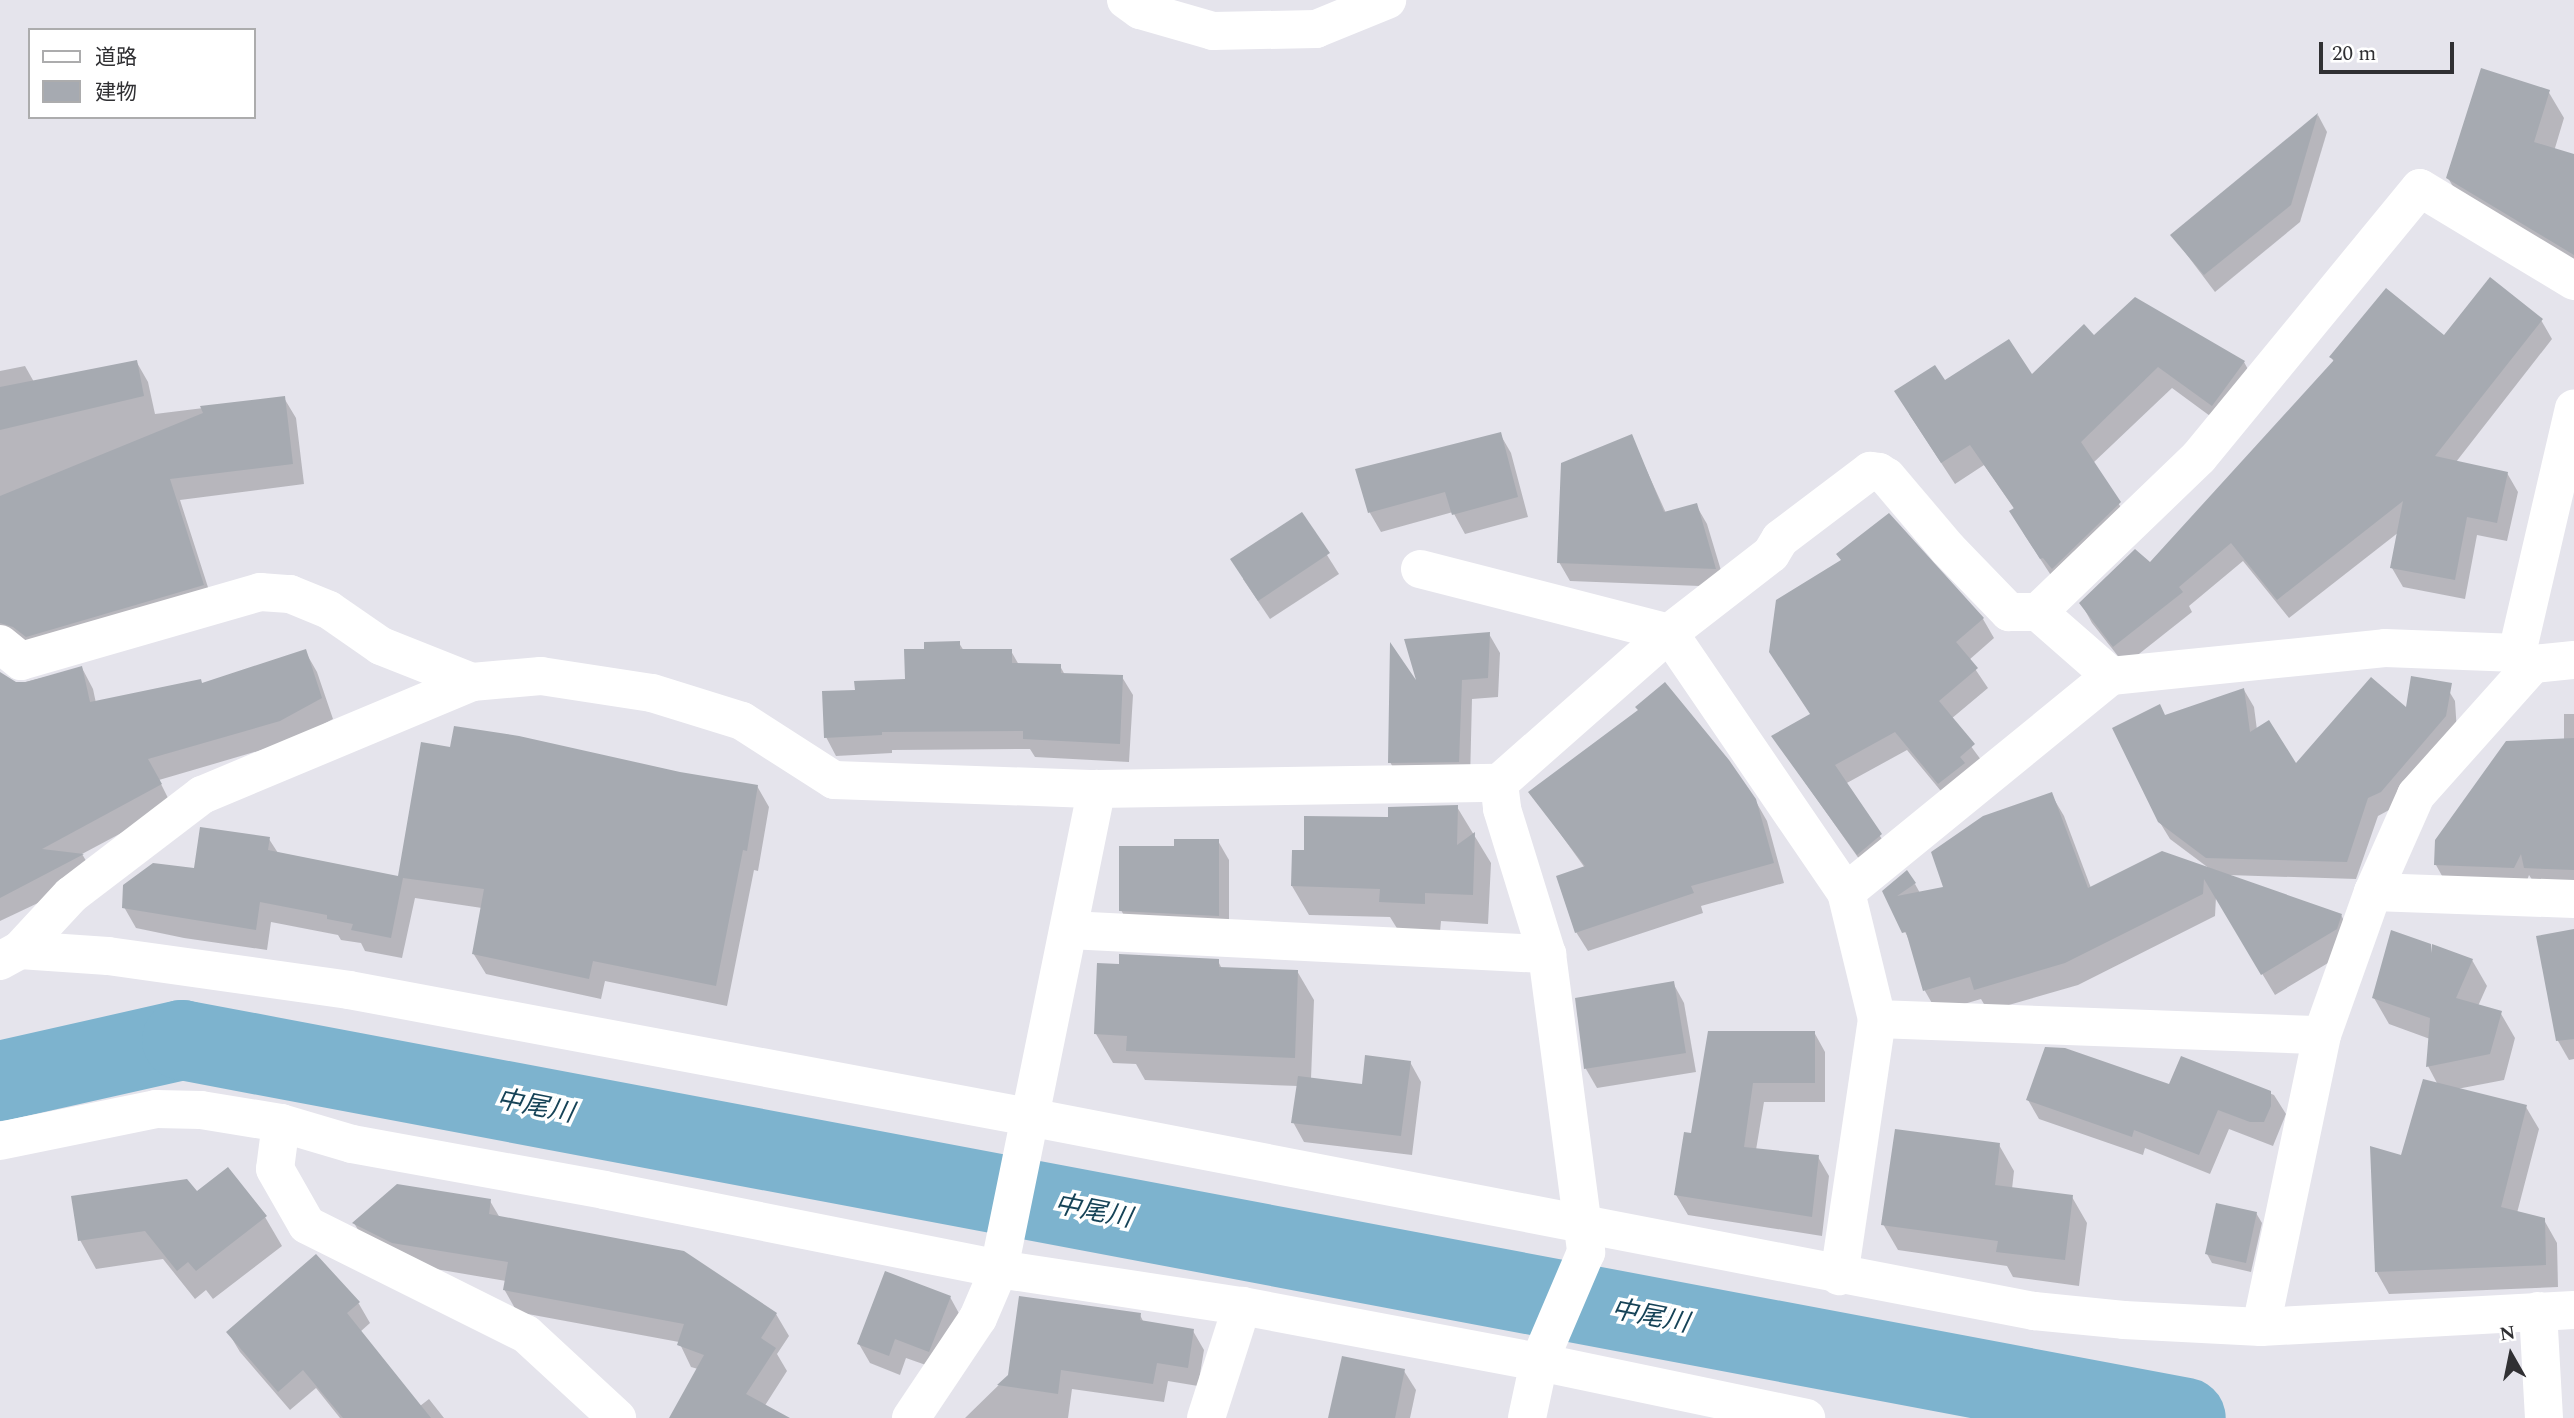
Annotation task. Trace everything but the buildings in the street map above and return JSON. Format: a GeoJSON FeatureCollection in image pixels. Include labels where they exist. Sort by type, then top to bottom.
{"type":"FeatureCollection","features":[{"type":"Feature","properties":{"kind":"street"},"geometry":{"type":"LineString","coordinates":[[1126,0],[1140,10],[1213,31],[1316,29],[1387,0]]}},
{"type":"Feature","properties":{"kind":"street"},"geometry":{"type":"LineString","coordinates":[[2038,612],[2199,457],[2420,188],[2574,281]]}},
{"type":"Feature","properties":{"kind":"street"},"geometry":{"type":"LineString","coordinates":[[2261,1328],[2322,1035],[2373,892],[2416,795],[2525,658],[2574,409]]}},
{"type":"Feature","properties":{"kind":"street"},"geometry":{"type":"LineString","coordinates":[[10,955],[71,895],[202,795],[472,682],[541,676],[652,693],[742,721],[834,780],[1097,789],[1499,783],[1669,633],[1771,554],[1780,539],[1823,503],[1870,471],[1879,472],[1886,477],[1948,549],[2009,612],[2038,612],[2111,677]]}},
{"type":"Feature","properties":{"kind":"street"},"geometry":{"type":"LineString","coordinates":[[1420,569],[1669,633],[1846,892],[1877,1019],[1839,1276]]}},
{"type":"Feature","properties":{"kind":"street"},"geometry":{"type":"LineString","coordinates":[[0,644],[21,661],[260,592],[290,594],[329,610],[381,646],[472,682]]}},
{"type":"Feature","properties":{"kind":"street"},"geometry":{"type":"LineString","coordinates":[[1846,892],[2111,677],[2385,648],[2574,660]]}},
{"type":"Feature","properties":{"kind":"street"},"geometry":{"type":"LineString","coordinates":[[1499,783],[1502,809],[1547,954],[1584,1238],[1539,1362],[1527,1418]]}},
{"type":"Feature","properties":{"kind":"street"},"geometry":{"type":"LineString","coordinates":[[911,1418],[978,1318],[999,1269],[1097,789]]}},
{"type":"Feature","properties":{"kind":"street"},"geometry":{"type":"LineString","coordinates":[[2373,892],[2574,899]]}},
{"type":"Feature","properties":{"kind":"street"},"geometry":{"type":"LineString","coordinates":[[1069,930],[1547,954]]}},
{"type":"Feature","properties":{"kind":"street"},"geometry":{"type":"LineString","coordinates":[[10,955],[108,956],[349,990],[1028,1130],[1584,1238],[1839,1276],[2034,1311],[2124,1321],[2261,1328],[2556,1310],[2544,1418]]}},
{"type":"Feature","properties":{"kind":"street"},"geometry":{"type":"LineString","coordinates":[[1877,1019],[2322,1035]]}},
{"type":"Feature","properties":{"kind":"street"},"geometry":{"type":"LineString","coordinates":[[0,1141],[156,1109],[201,1110],[281,1123],[352,1144],[604,1190],[999,1269],[1242,1306],[1539,1362],[1806,1418]]}},
{"type":"Feature","properties":{"kind":"street"},"geometry":{"type":"LineString","coordinates":[[281,1123],[275,1169],[307,1225],[526,1334],[617,1418]]}},
{"type":"Feature","properties":{"kind":"street"},"geometry":{"type":"LineString","coordinates":[[1206,1418],[1242,1306]]}},
{"type":"Feature","properties":{"kind":"waterway","name":"中尾川"},"geometry":{"type":"LineString","coordinates":[[0,1081],[182,1040],[2186,1418]]}}]}
